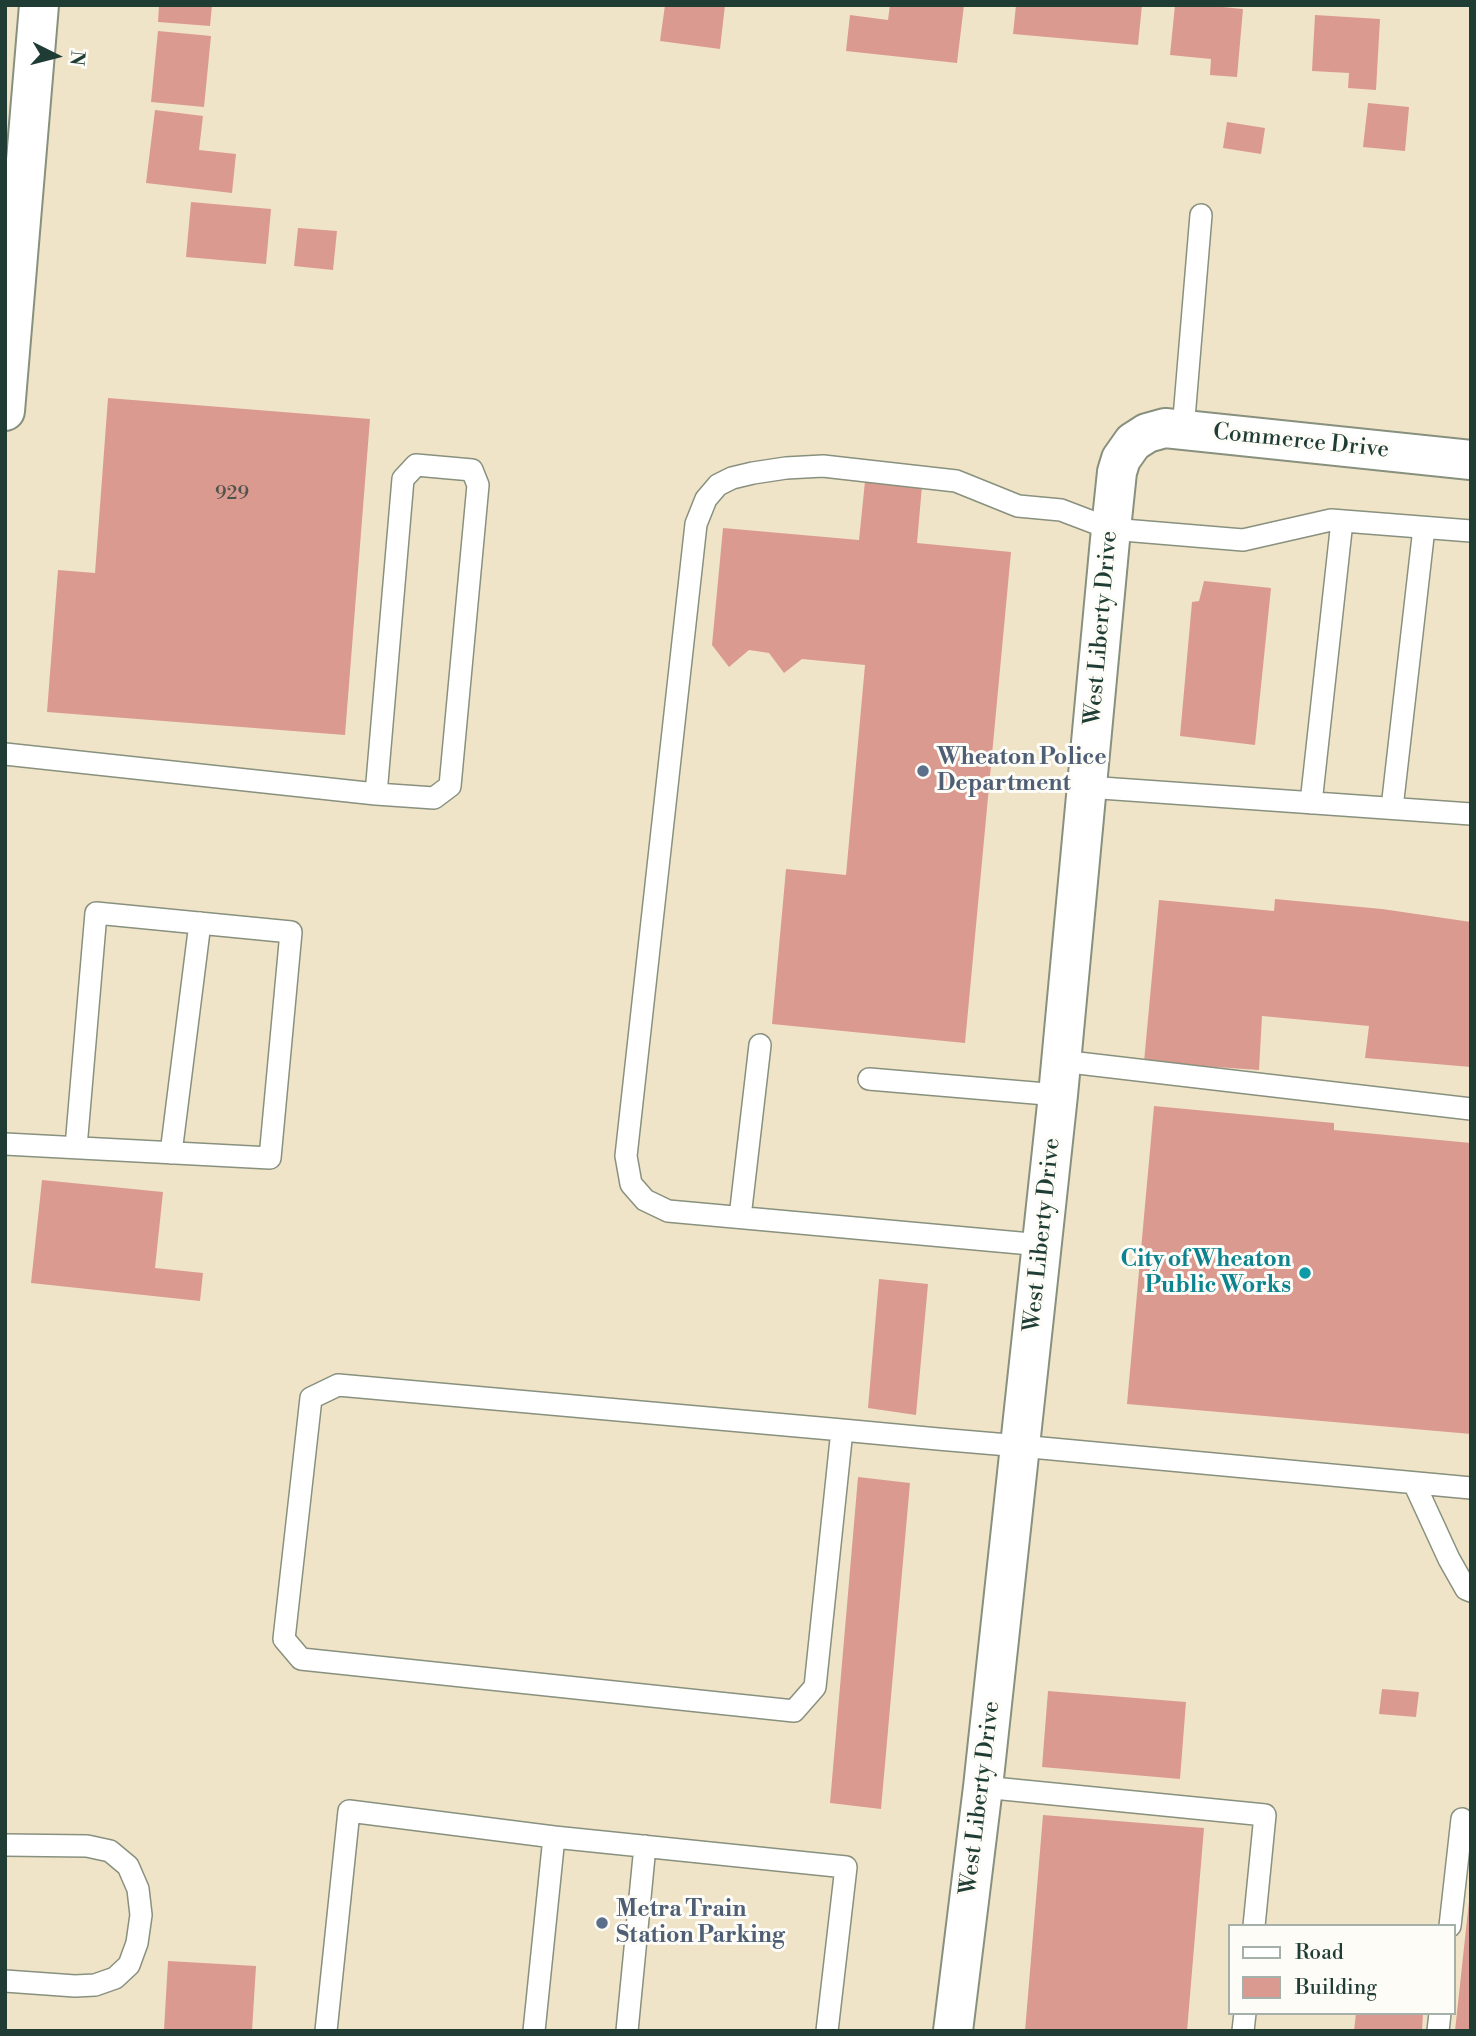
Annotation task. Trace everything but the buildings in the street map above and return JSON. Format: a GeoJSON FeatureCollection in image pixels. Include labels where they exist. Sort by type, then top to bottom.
{"type":"FeatureCollection","features":[{"type":"Feature","properties":{"kind":"street"},"geometry":{"type":"LineString","coordinates":[[5,411],[9,314],[39,5]]}},
{"type":"Feature","properties":{"kind":"street","name":"Commerce Drive"},"geometry":{"type":"LineString","coordinates":[[1133,442],[1147,433],[1165,428],[1471,460]]}},
{"type":"Feature","properties":{"kind":"street","name":"West Liberty Drive"},"geometry":{"type":"LineString","coordinates":[[953,2031],[984,1787],[1042,1245],[1117,472],[1121,459],[1133,442]]}},
{"type":"Feature","properties":{"kind":"lane"},"geometry":{"type":"LineString","coordinates":[[1183,429],[1201,215]]}},
{"type":"Feature","properties":{"kind":"lane"},"geometry":{"type":"LineString","coordinates":[[5,754],[376,794],[434,798],[450,786],[478,485],[472,470],[416,465],[403,479],[376,794]]}},
{"type":"Feature","properties":{"kind":"lane"},"geometry":{"type":"LineString","coordinates":[[1042,1245],[668,1210],[645,1200],[631,1184],[626,1156],[696,524],[706,499],[718,485],[753,472],[823,466],[956,481],[1018,506],[1061,510],[1111,529],[1243,540],[1331,520],[1471,531]]}},
{"type":"Feature","properties":{"kind":"lane"},"geometry":{"type":"LineString","coordinates":[[1311,803],[1342,521]]}},
{"type":"Feature","properties":{"kind":"lane"},"geometry":{"type":"LineString","coordinates":[[1392,808],[1424,528]]}},
{"type":"Feature","properties":{"kind":"lane"},"geometry":{"type":"LineString","coordinates":[[1087,787],[1471,814]]}},
{"type":"Feature","properties":{"kind":"lane"},"geometry":{"type":"LineString","coordinates":[[5,1144],[270,1158],[290,932],[96,913],[76,1147]]}},
{"type":"Feature","properties":{"kind":"lane"},"geometry":{"type":"LineString","coordinates":[[171,1153],[200,923]]}},
{"type":"Feature","properties":{"kind":"lane"},"geometry":{"type":"LineString","coordinates":[[740,1217],[760,1045]]}},
{"type":"Feature","properties":{"kind":"lane"},"geometry":{"type":"LineString","coordinates":[[869,1079],[1059,1078],[1471,1109]]}},
{"type":"Feature","properties":{"kind":"lane"},"geometry":{"type":"LineString","coordinates":[[842,1430],[815,1687],[794,1711],[301,1659],[284,1639],[312,1398],[338,1385],[842,1430],[1020,1446],[1471,1488]]}},
{"type":"Feature","properties":{"kind":"lane"},"geometry":{"type":"LineString","coordinates":[[1414,1483],[1449,1559],[1466,1589],[1471,1591]]}},
{"type":"Feature","properties":{"kind":"lane"},"geometry":{"type":"LineString","coordinates":[[984,1787],[1265,1815],[1254,1924]]}},
{"type":"Feature","properties":{"kind":"lane"},"geometry":{"type":"LineString","coordinates":[[326,2031],[349,1811],[554,1837],[846,1867],[827,2031]]}},
{"type":"Feature","properties":{"kind":"lane"},"geometry":{"type":"LineString","coordinates":[[1450,1924],[1462,1819]]}},
{"type":"Feature","properties":{"kind":"lane"},"geometry":{"type":"LineString","coordinates":[[534,2031],[554,1837]]}},
{"type":"Feature","properties":{"kind":"lane"},"geometry":{"type":"LineString","coordinates":[[5,1845],[87,1846],[110,1851],[128,1866],[138,1889],[141,1915],[137,1943],[128,1965],[115,1978],[95,1984],[64,1986],[5,1981]]}},
{"type":"Feature","properties":{"kind":"lane"},"geometry":{"type":"LineString","coordinates":[[626,2031],[645,1846]]}},
{"type":"Feature","properties":{"kind":"place","name":"Wheaton Police Department"},"geometry":{"type":"Point","coordinates":[923,771]}},
{"type":"Feature","properties":{"kind":"place","name":"City of Wheaton Public Works"},"geometry":{"type":"Point","coordinates":[1305,1273]}},
{"type":"Feature","properties":{"kind":"place","name":"Metra Train Station Parking"},"geometry":{"type":"Point","coordinates":[602,1923]}}]}
